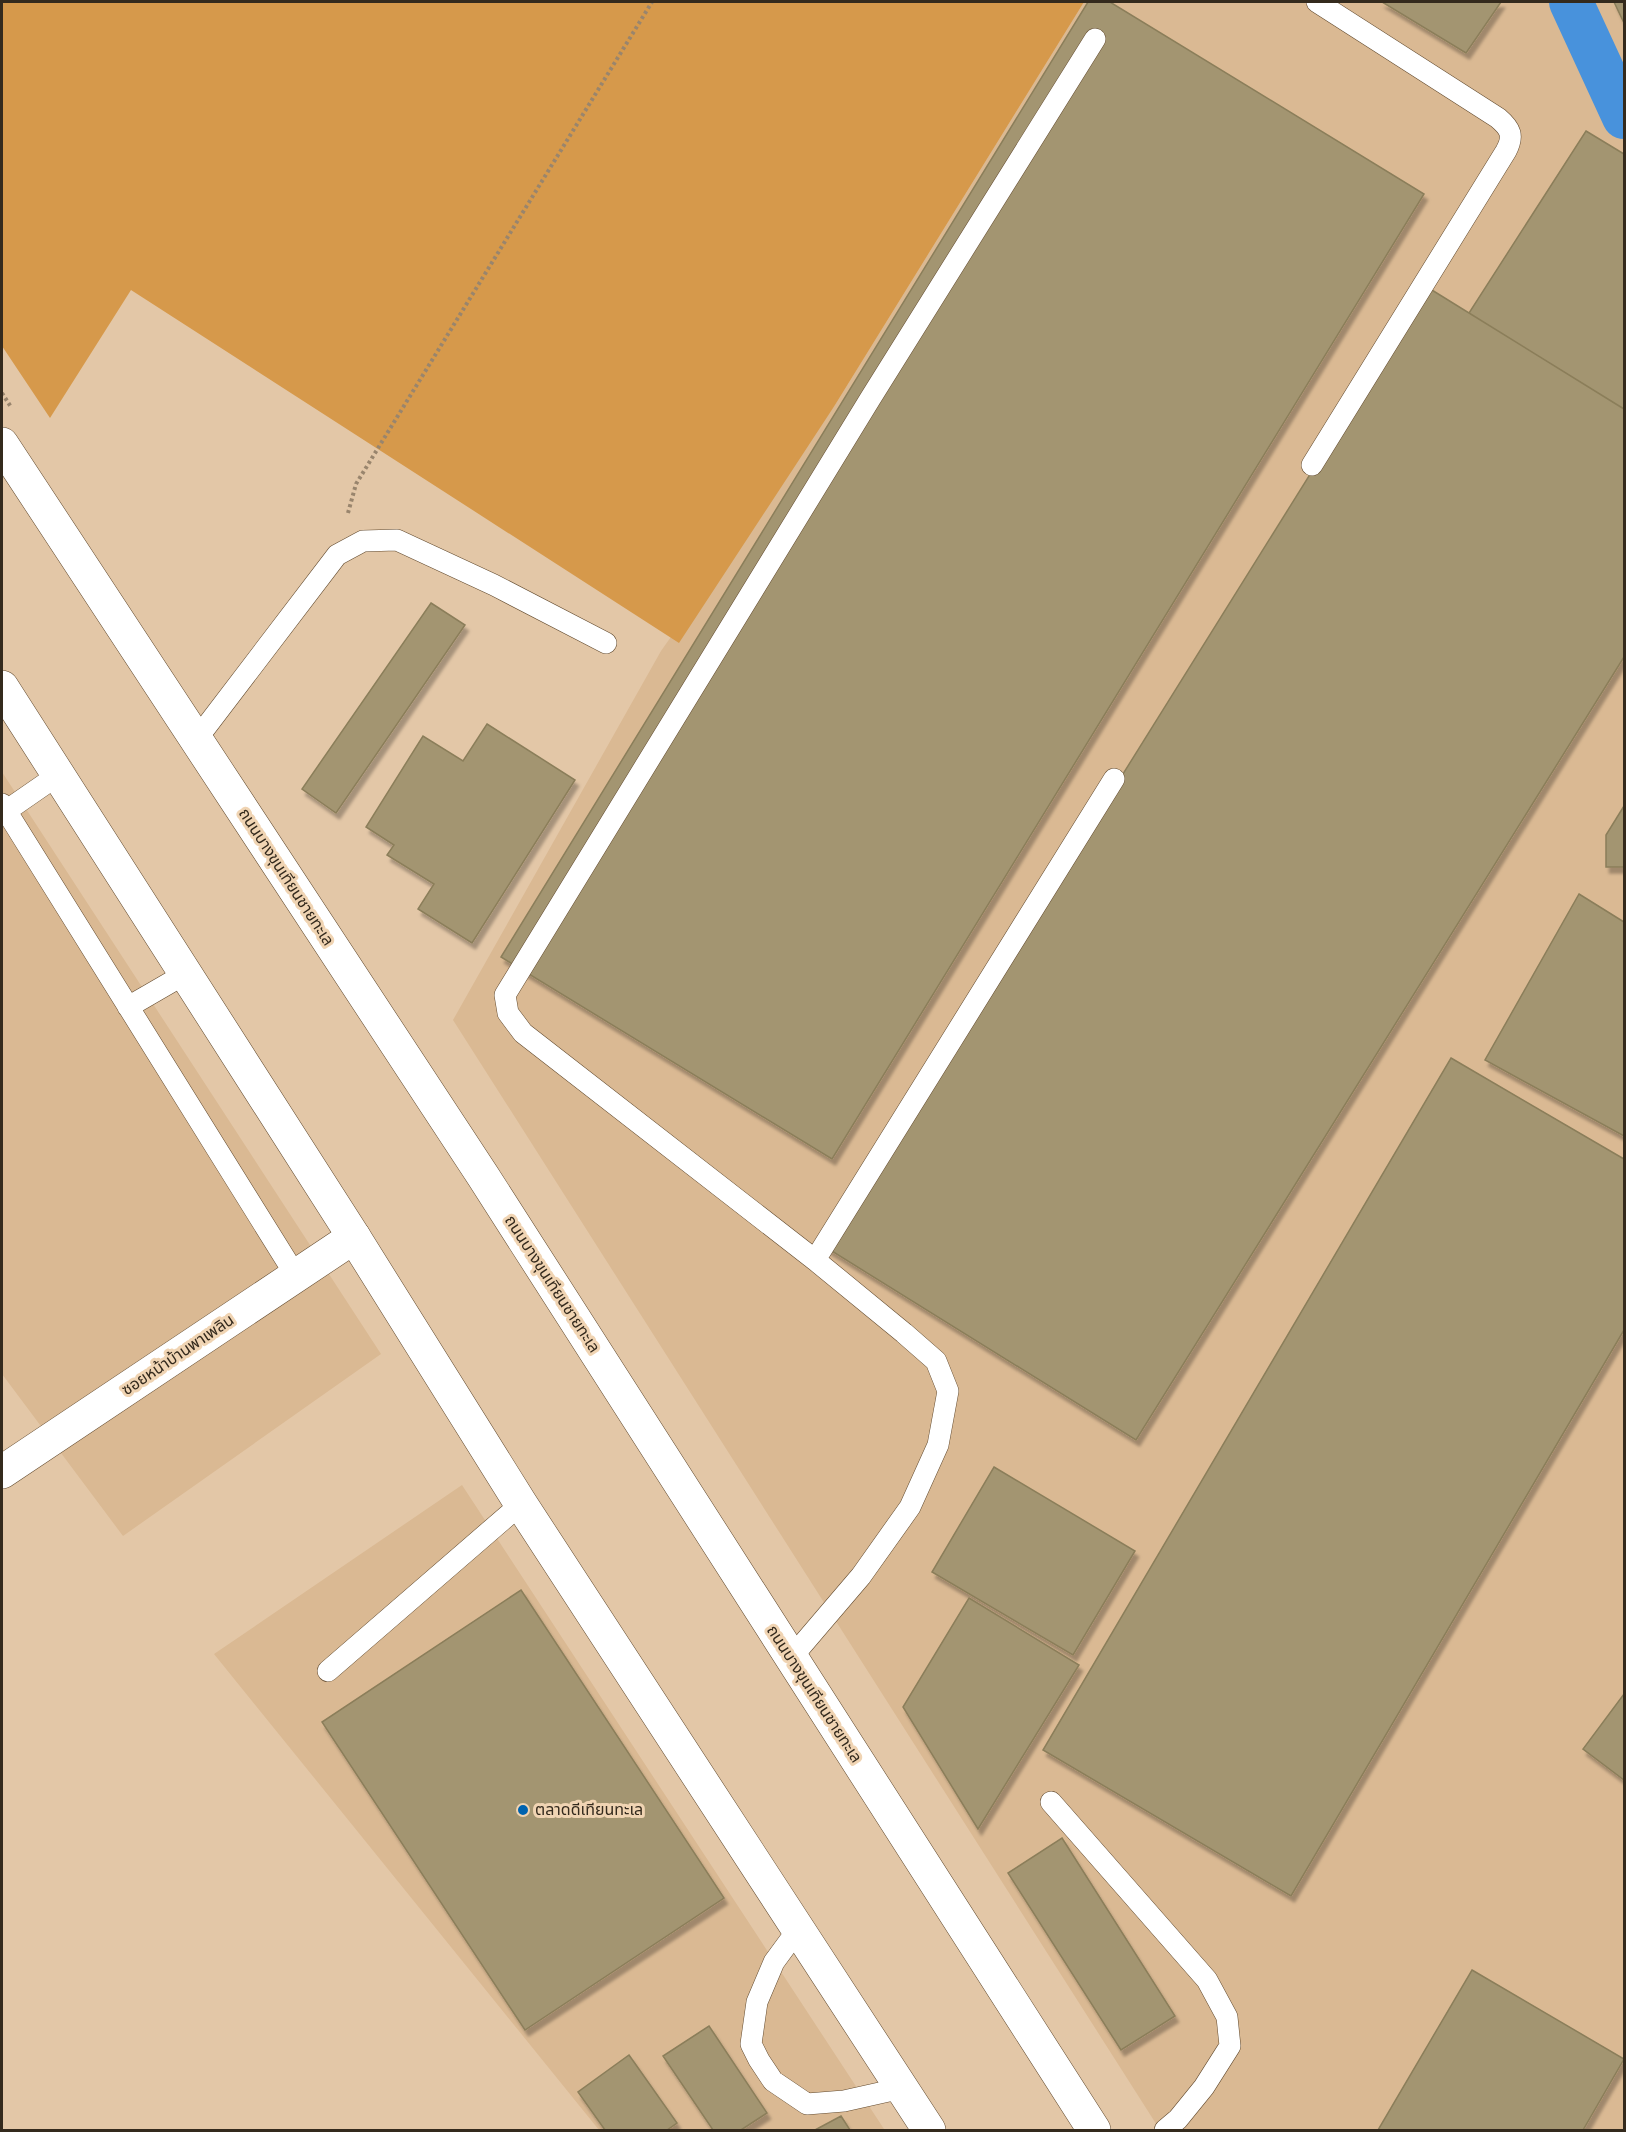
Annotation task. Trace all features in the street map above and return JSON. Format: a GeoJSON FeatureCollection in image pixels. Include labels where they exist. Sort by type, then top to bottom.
{"type":"FeatureCollection","features":[{"type":"Feature","properties":{"kind":"main road","name":"ถนนบางขุนเทียนชายทะเล"},"geometry":{"type":"LineString","coordinates":[[2,444],[483,1176],[1094,2130]]}},
{"type":"Feature","properties":{"kind":"main road"},"geometry":{"type":"LineString","coordinates":[[2,687],[521,1504],[929,2130]]}},
{"type":"Feature","properties":{"kind":"main road","name":"ซอยหน้าบ้านพาเพลิน"},"geometry":{"type":"LineString","coordinates":[[2,1472],[354,1238]]}},
{"type":"Feature","properties":{"kind":"lane"},"geometry":{"type":"LineString","coordinates":[[1312,465],[1506,151],[1512,136],[1498,118],[1317,2]]}},
{"type":"Feature","properties":{"kind":"lane"},"geometry":{"type":"LineString","coordinates":[[791,1658],[861,1576],[910,1507],[938,1445],[948,1391],[936,1361],[815,1260],[523,1033],[508,1013],[505,995],[870,399],[1095,39]]}},
{"type":"Feature","properties":{"kind":"lane"},"geometry":{"type":"LineString","coordinates":[[196,740],[338,555],[363,541],[397,540],[494,585],[606,643]]}},
{"type":"Feature","properties":{"kind":"lane"},"geometry":{"type":"LineString","coordinates":[[58,775],[4,807],[296,1276]]}},
{"type":"Feature","properties":{"kind":"lane"},"geometry":{"type":"LineString","coordinates":[[815,1260],[1114,778]]}},
{"type":"Feature","properties":{"kind":"lane"},"geometry":{"type":"LineString","coordinates":[[128,1007],[185,974]]}},
{"type":"Feature","properties":{"kind":"lane"},"geometry":{"type":"LineString","coordinates":[[328,1671],[521,1504]]}},
{"type":"Feature","properties":{"kind":"lane"},"geometry":{"type":"LineString","coordinates":[[1051,1802],[1206,1980],[1227,2017],[1230,2046],[1204,2087],[1165,2130]]}},
{"type":"Feature","properties":{"kind":"lane"},"geometry":{"type":"LineString","coordinates":[[799,1928],[774,1962],[756,2002],[751,2044],[759,2060],[773,2081],[807,2104],[844,2101],[902,2088]]}},
{"type":"Feature","properties":{"kind":"path"},"geometry":{"type":"LineString","coordinates":[[338,555],[356,484],[652,2]]}},
{"type":"Feature","properties":{"kind":"shaded area"},"geometry":{"type":"Polygon","coordinates":[[[2,2],[1084,2],[835,405],[679,643],[131,290],[50,418],[2,346],[2,2]]]}},
{"type":"Feature","properties":{"kind":"shaded area"},"geometry":{"type":"Polygon","coordinates":[[[1084,2],[1624,2],[1624,2130],[1160,2130],[453,1020],[661,651],[835,405],[1084,2]]]}},
{"type":"Feature","properties":{"kind":"shaded area"},"geometry":{"type":"Polygon","coordinates":[[[2,772],[381,1354],[123,1536],[2,1374],[2,772]]]}},
{"type":"Feature","properties":{"kind":"shaded area"},"geometry":{"type":"Polygon","coordinates":[[[462,1485],[884,2129],[599,2130],[214,1654],[462,1485]]]}},
{"type":"Feature","properties":{"kind":"building"},"geometry":{"type":"Polygon","coordinates":[[[1088,2],[1110,2],[1424,194],[832,1159],[501,957],[1088,2]]]}},
{"type":"Feature","properties":{"kind":"building"},"geometry":{"type":"Polygon","coordinates":[[[1382,2],[1501,2],[1466,53],[1382,2]]]}},
{"type":"Feature","properties":{"kind":"building"},"geometry":{"type":"Polygon","coordinates":[[[1614,2],[1624,2],[1624,23],[1614,2]]]}},
{"type":"Feature","properties":{"kind":"building"},"geometry":{"type":"Polygon","coordinates":[[[1586,131],[1624,154],[1624,409],[1469,313],[1586,131]]]}},
{"type":"Feature","properties":{"kind":"building"},"geometry":{"type":"Polygon","coordinates":[[[1427,287],[1624,409],[1624,657],[1136,1440],[827,1248],[1427,287]]]}},
{"type":"Feature","properties":{"kind":"building"},"geometry":{"type":"Polygon","coordinates":[[[431,603],[465,625],[336,813],[302,789],[431,603]]]}},
{"type":"Feature","properties":{"kind":"building"},"geometry":{"type":"Polygon","coordinates":[[[487,724],[575,780],[472,943],[418,909],[434,884],[387,855],[394,845],[366,827],[423,736],[463,761],[487,724]]]}},
{"type":"Feature","properties":{"kind":"building"},"geometry":{"type":"Polygon","coordinates":[[[1624,806],[1624,867],[1606,867],[1606,835],[1624,806]]]}},
{"type":"Feature","properties":{"kind":"building"},"geometry":{"type":"Polygon","coordinates":[[[1579,894],[1624,922],[1624,1136],[1485,1060],[1579,894]]]}},
{"type":"Feature","properties":{"kind":"building"},"geometry":{"type":"Polygon","coordinates":[[[1451,1058],[1624,1159],[1624,1330],[1291,1896],[1043,1750],[1451,1058]]]}},
{"type":"Feature","properties":{"kind":"building"},"geometry":{"type":"Polygon","coordinates":[[[994,1467],[1135,1551],[1073,1655],[932,1572],[994,1467]]]}},
{"type":"Feature","properties":{"kind":"building","name":"ตลาดดีเทียนทะเล"},"geometry":{"type":"Polygon","coordinates":[[[521,1590],[724,1898],[525,2030],[322,1722],[521,1590]]]}},
{"type":"Feature","properties":{"kind":"building"},"geometry":{"type":"Polygon","coordinates":[[[969,1598],[1079,1665],[978,1829],[903,1707],[969,1598]]]}},
{"type":"Feature","properties":{"kind":"building"},"geometry":{"type":"Polygon","coordinates":[[[1624,1694],[1624,1780],[1583,1749],[1624,1694]]]}},
{"type":"Feature","properties":{"kind":"building"},"geometry":{"type":"Polygon","coordinates":[[[1062,1838],[1175,2016],[1121,2050],[1008,1873],[1062,1838]]]}},
{"type":"Feature","properties":{"kind":"building"},"geometry":{"type":"Polygon","coordinates":[[[1472,1970],[1624,2059],[1583,2130],[1378,2130],[1472,1970]]]}},
{"type":"Feature","properties":{"kind":"building"},"geometry":{"type":"Polygon","coordinates":[[[709,2026],[767,2113],[741,2130],[713,2130],[663,2056],[709,2026]]]}},
{"type":"Feature","properties":{"kind":"building"},"geometry":{"type":"Polygon","coordinates":[[[629,2055],[677,2123],[667,2130],[605,2130],[578,2092],[629,2055]]]}},
{"type":"Feature","properties":{"kind":"building"},"geometry":{"type":"Polygon","coordinates":[[[841,2116],[850,2130],[815,2130],[841,2116]]]}},
{"type":"Feature","properties":{"kind":"waterway"},"geometry":{"type":"LineString","coordinates":[[1571,2],[1624,117]]}},
{"type":"Feature","properties":{"kind":"place","name":"ตลาดดีเทียนทะเล"},"geometry":{"type":"Point","coordinates":[523,1810]}}]}
